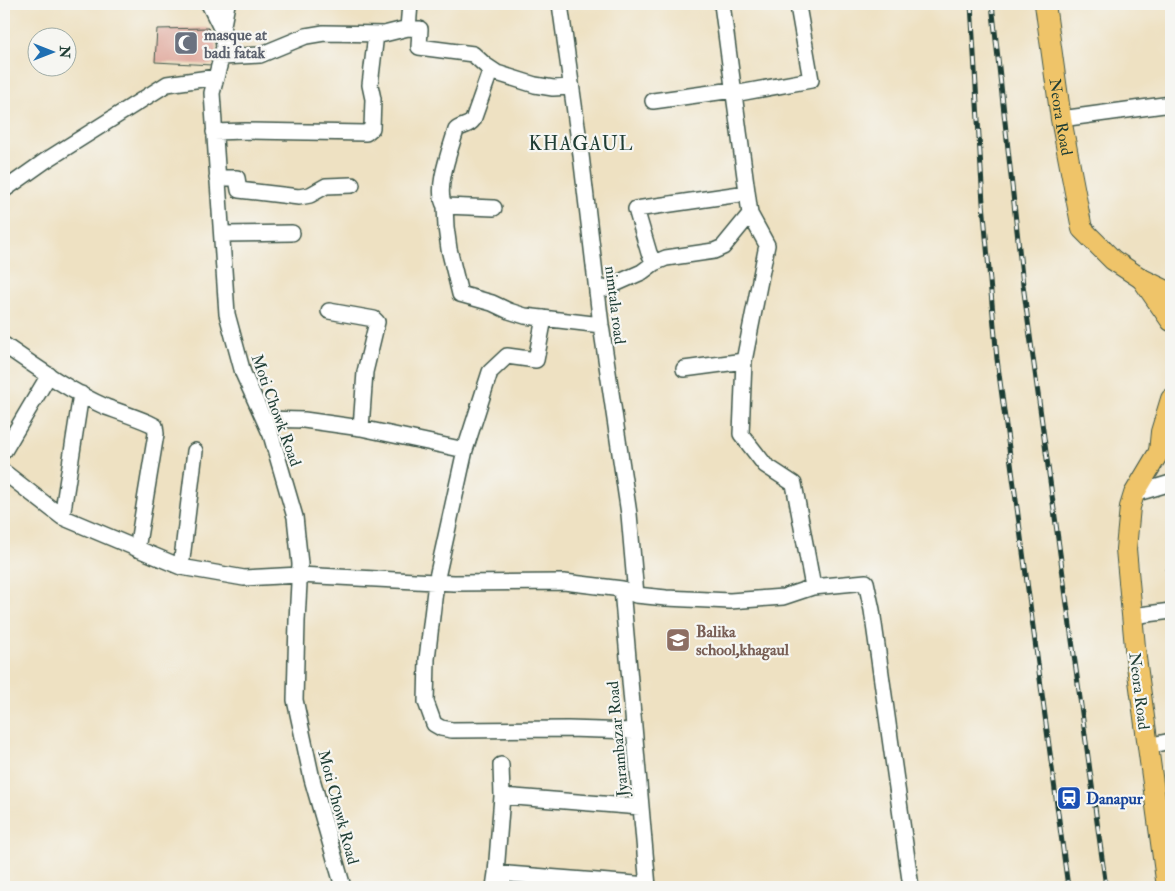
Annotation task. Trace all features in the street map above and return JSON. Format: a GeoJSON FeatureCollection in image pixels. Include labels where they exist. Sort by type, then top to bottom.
{"type":"FeatureCollection","features":[{"type":"Feature","properties":{"kind":"main road","name":"Neora Road"},"geometry":{"type":"LineString","coordinates":[[1044,4],[1061,119],[1082,229],[1113,260],[1142,279]]}},
{"type":"Feature","properties":{"kind":"main road"},"geometry":{"type":"LineString","coordinates":[[1142,279],[1171,293]]}},
{"type":"Feature","properties":{"kind":"main road"},"geometry":{"type":"LineString","coordinates":[[1142,279],[1171,321]]}},
{"type":"Feature","properties":{"kind":"main road"},"geometry":{"type":"LineString","coordinates":[[1165,447],[1161,432],[1171,399]]}},
{"type":"Feature","properties":{"kind":"main road","name":"Neora Road"},"geometry":{"type":"LineString","coordinates":[[1165,447],[1134,494],[1130,507],[1126,549],[1136,658],[1166,887]]}},
{"type":"Feature","properties":{"kind":"street","name":"Moti Chowk Road"},"geometry":{"type":"LineString","coordinates":[[209,4],[222,30],[224,47],[212,93],[226,314],[243,373],[271,436],[295,518],[299,575],[295,700],[312,780],[343,887]]}},
{"type":"Feature","properties":{"kind":"street"},"geometry":{"type":"LineString","coordinates":[[222,30],[227,4]]}},
{"type":"Feature","properties":{"kind":"street"},"geometry":{"type":"LineString","coordinates":[[408,28],[410,4]]}},
{"type":"Feature","properties":{"kind":"street","name":"nimtala road"},"geometry":{"type":"LineString","coordinates":[[560,4],[601,325],[629,514],[636,595]]}},
{"type":"Feature","properties":{"kind":"street"},"geometry":{"type":"LineString","coordinates":[[722,4],[750,214],[767,245],[744,361],[741,434],[765,465],[794,484],[813,587]]}},
{"type":"Feature","properties":{"kind":"street"},"geometry":{"type":"LineString","coordinates":[[653,101],[733,92],[811,80],[798,6]]}},
{"type":"Feature","properties":{"kind":"street"},"geometry":{"type":"LineString","coordinates":[[222,57],[260,56],[306,36],[324,32],[384,34],[408,28],[420,29],[419,47],[473,54],[497,73],[535,85],[553,88],[571,87]]}},
{"type":"Feature","properties":{"kind":"street"},"geometry":{"type":"LineString","coordinates":[[214,132],[370,132],[372,128],[373,98],[370,85],[376,34]]}},
{"type":"Feature","properties":{"kind":"street"},"geometry":{"type":"LineString","coordinates":[[491,69],[473,120],[468,125],[459,127],[456,130],[440,189],[445,206],[449,249],[460,294],[492,303],[525,316],[601,325]]}},
{"type":"Feature","properties":{"kind":"street"},"geometry":{"type":"LineString","coordinates":[[4,190],[45,161],[167,84],[216,77]]}},
{"type":"Feature","properties":{"kind":"street"},"geometry":{"type":"LineString","coordinates":[[1061,119],[1171,104]]}},
{"type":"Feature","properties":{"kind":"street"},"geometry":{"type":"LineString","coordinates":[[217,178],[237,178],[239,190],[299,197],[310,195],[326,186],[352,185]]}},
{"type":"Feature","properties":{"kind":"street"},"geometry":{"type":"LineString","coordinates":[[654,263],[649,253],[636,209],[747,193]]}},
{"type":"Feature","properties":{"kind":"street"},"geometry":{"type":"LineString","coordinates":[[445,206],[494,208]]}},
{"type":"Feature","properties":{"kind":"street"},"geometry":{"type":"LineString","coordinates":[[597,292],[642,272],[654,263],[666,258],[714,251],[724,247],[750,214]]}},
{"type":"Feature","properties":{"kind":"street"},"geometry":{"type":"LineString","coordinates":[[222,234],[292,233]]}},
{"type":"Feature","properties":{"kind":"street"},"geometry":{"type":"LineString","coordinates":[[329,311],[376,322],[365,372],[361,428]]}},
{"type":"Feature","properties":{"kind":"street"},"geometry":{"type":"LineString","coordinates":[[544,318],[536,360],[507,356],[490,372],[465,450],[436,582],[427,659],[426,702],[434,724],[441,728],[452,730],[568,729],[634,731]]}},
{"type":"Feature","properties":{"kind":"street"},"geometry":{"type":"LineString","coordinates":[[4,345],[81,394],[104,406],[155,426],[156,434],[137,549]]}},
{"type":"Feature","properties":{"kind":"street"},"geometry":{"type":"LineString","coordinates":[[684,369],[744,361]]}},
{"type":"Feature","properties":{"kind":"street"},"geometry":{"type":"LineString","coordinates":[[4,451],[49,375]]}},
{"type":"Feature","properties":{"kind":"street"},"geometry":{"type":"LineString","coordinates":[[62,517],[81,394]]}},
{"type":"Feature","properties":{"kind":"street"},"geometry":{"type":"LineString","coordinates":[[264,419],[304,420],[361,428],[465,450]]}},
{"type":"Feature","properties":{"kind":"street"},"geometry":{"type":"LineString","coordinates":[[181,568],[195,451]]}},
{"type":"Feature","properties":{"kind":"street"},"geometry":{"type":"LineString","coordinates":[[4,472],[62,517],[181,568],[244,578],[299,575],[436,582],[564,582],[622,589],[636,595],[730,601],[783,597],[813,587],[866,582],[872,610],[911,887]]}},
{"type":"Feature","properties":{"kind":"street"},"geometry":{"type":"LineString","coordinates":[[1134,494],[1171,483]]}},
{"type":"Feature","properties":{"kind":"street","name":"Jyarambazar Road"},"geometry":{"type":"LineString","coordinates":[[622,589],[648,886]]}},
{"type":"Feature","properties":{"kind":"street"},"geometry":{"type":"LineString","coordinates":[[1132,616],[1171,611]]}},
{"type":"Feature","properties":{"kind":"street"},"geometry":{"type":"LineString","coordinates":[[1148,746],[1171,741]]}},
{"type":"Feature","properties":{"kind":"street"},"geometry":{"type":"LineString","coordinates":[[501,766],[502,796],[495,880],[648,886]]}},
{"type":"Feature","properties":{"kind":"street"},"geometry":{"type":"LineString","coordinates":[[502,796],[640,807]]}},
{"type":"Feature","properties":{"kind":"building","name":"masque at badi fatak"},"geometry":{"type":"Polygon","coordinates":[[[208,28],[215,36],[216,51],[212,65],[155,62],[157,29],[208,28]]]}},
{"type":"Feature","properties":{"kind":"building"},"geometry":{"type":"Polygon","coordinates":[[[1166,569],[1171,569],[1171,588],[1169,588],[1166,569]]]}},
{"type":"Feature","properties":{"kind":"railway"},"geometry":{"type":"LineString","coordinates":[[971,4],[983,203],[997,359],[1068,887]]}},
{"type":"Feature","properties":{"kind":"railway"},"geometry":{"type":"LineString","coordinates":[[992,4],[1023,285],[1106,887]]}},
{"type":"Feature","properties":{"kind":"place","name":"masque at badi fatak"},"geometry":{"type":"Point","coordinates":[186,43]}},
{"type":"Feature","properties":{"kind":"place","name":"Balika school,khagaul"},"geometry":{"type":"Point","coordinates":[678,640]}},
{"type":"Feature","properties":{"kind":"place","name":"Danapur"},"geometry":{"type":"Point","coordinates":[1069,798]}},
{"type":"Feature","properties":{"kind":"district","name":"KHAGAUL"},"geometry":{"type":"Point","coordinates":[581,143]}}]}
